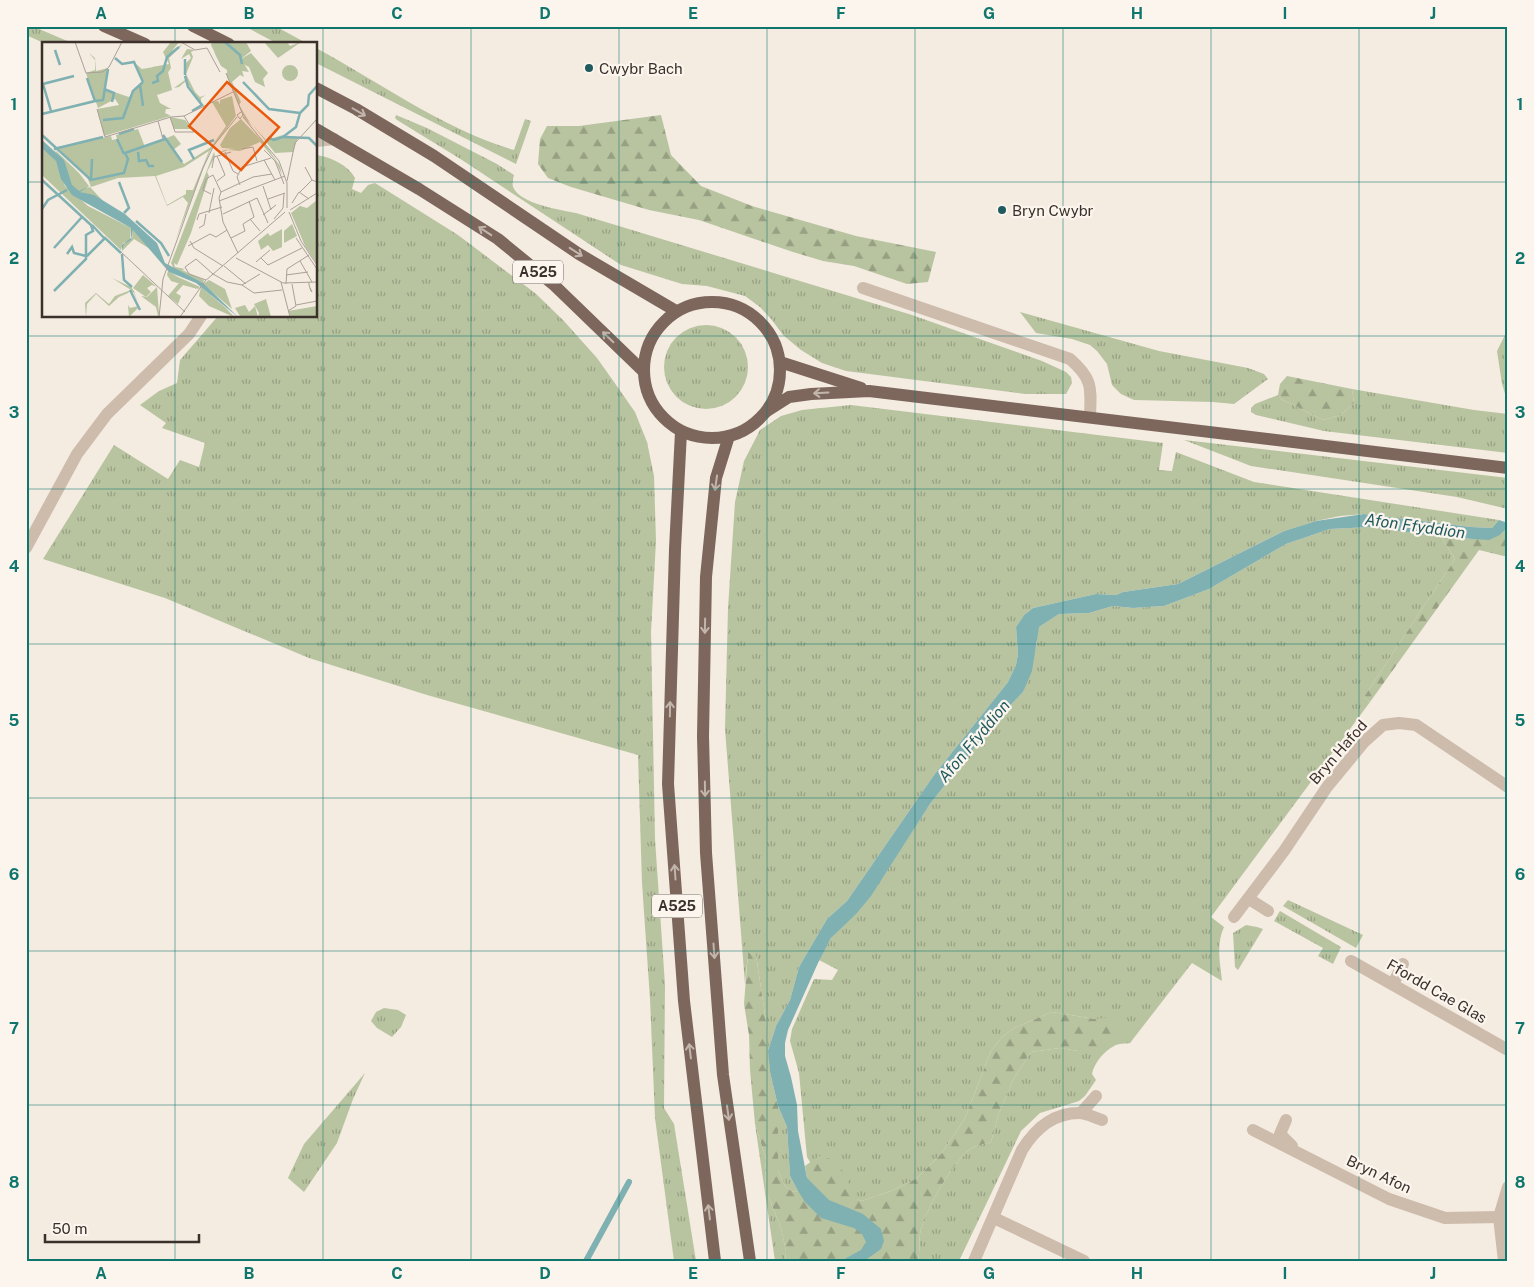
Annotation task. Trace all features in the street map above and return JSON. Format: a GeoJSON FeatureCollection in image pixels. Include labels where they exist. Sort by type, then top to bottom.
{"type":"FeatureCollection","features":[{"type":"Feature","properties":{"kind":"main road"},"geometry":{"type":"LineString","coordinates":[[104,26],[140,42]]}},
{"type":"Feature","properties":{"kind":"main road"},"geometry":{"type":"LineString","coordinates":[[193,26],[225,42]]}},
{"type":"Feature","properties":{"kind":"main road","name":"A525"},"geometry":{"type":"LineString","coordinates":[[318,89],[356,109],[434,156],[579,254],[676,311]]}},
{"type":"Feature","properties":{"kind":"main road","name":"A525"},"geometry":{"type":"LineString","coordinates":[[318,130],[419,189],[498,240],[553,284],[643,371]]}},
{"type":"Feature","properties":{"kind":"main road"},"geometry":{"type":"LineString","coordinates":[[767,411],[779,386],[780,362],[778,349],[766,328],[751,313],[730,303],[698,302],[676,311],[658,327],[646,348],[643,371],[651,403],[662,417],[681,432],[705,438],[729,436],[749,428],[767,411],[789,397],[869,391],[1090,416],[1508,468]]}},
{"type":"Feature","properties":{"kind":"main road"},"geometry":{"type":"LineString","coordinates":[[780,362],[869,391]]}},
{"type":"Feature","properties":{"kind":"main road","name":"A525"},"geometry":{"type":"LineString","coordinates":[[681,432],[674,559],[668,784],[684,1001],[715,1261]]}},
{"type":"Feature","properties":{"kind":"main road","name":"A525"},"geometry":{"type":"LineString","coordinates":[[729,436],[716,478],[706,577],[703,736],[706,843],[723,1075],[750,1261]]}},
{"type":"Feature","properties":{"kind":"street"},"geometry":{"type":"LineString","coordinates":[[318,141],[334,139]]}},
{"type":"Feature","properties":{"kind":"street"},"geometry":{"type":"LineString","coordinates":[[863,288],[1070,359],[1080,368],[1090,388],[1090,416]]}},
{"type":"Feature","properties":{"kind":"street"},"geometry":{"type":"LineString","coordinates":[[26,548],[77,454],[108,414],[189,334],[200,318]]}},
{"type":"Feature","properties":{"kind":"street","name":"Bryn Hafod"},"geometry":{"type":"LineString","coordinates":[[1234,917],[1328,787],[1364,742],[1383,725],[1400,723],[1416,725],[1508,787]]}},
{"type":"Feature","properties":{"kind":"street"},"geometry":{"type":"LineString","coordinates":[[1249,898],[1268,911]]}},
{"type":"Feature","properties":{"kind":"street","name":"Ffordd Cae Glas"},"geometry":{"type":"LineString","coordinates":[[1351,961],[1508,1050]]}},
{"type":"Feature","properties":{"kind":"street"},"geometry":{"type":"LineString","coordinates":[[1393,984],[1403,964]]}},
{"type":"Feature","properties":{"kind":"street"},"geometry":{"type":"LineString","coordinates":[[1081,1113],[1096,1096]]}},
{"type":"Feature","properties":{"kind":"street"},"geometry":{"type":"LineString","coordinates":[[974,1261],[1022,1150],[1031,1135],[1045,1123],[1063,1115],[1081,1113],[1102,1120]]}},
{"type":"Feature","properties":{"kind":"street"},"geometry":{"type":"LineString","coordinates":[[1286,1120],[1280,1134],[1297,1151]]}},
{"type":"Feature","properties":{"kind":"street","name":"Bryn Afon"},"geometry":{"type":"LineString","coordinates":[[1253,1130],[1390,1199],[1445,1218],[1499,1217]]}},
{"type":"Feature","properties":{"kind":"street"},"geometry":{"type":"LineString","coordinates":[[1504,1261],[1499,1217],[1508,1187]]}},
{"type":"Feature","properties":{"kind":"street"},"geometry":{"type":"LineString","coordinates":[[994,1218],[1084,1261]]}},
{"type":"Feature","properties":{"kind":"green space"},"geometry":{"type":"Polygon","coordinates":[[[26,26],[32,26],[70,42],[42,42],[26,35],[26,26]]]}},
{"type":"Feature","properties":{"kind":"green space"},"geometry":{"type":"Polygon","coordinates":[[[244,26],[275,26],[304,42],[274,42],[244,26]]]}},
{"type":"Feature","properties":{"kind":"green space"},"geometry":{"type":"Polygon","coordinates":[[[318,49],[437,118],[488,141],[514,150],[525,119],[531,121],[516,164],[318,64],[318,49]]]}},
{"type":"Feature","properties":{"kind":"green space"},"geometry":{"type":"Polygon","coordinates":[[[396,115],[427,128],[497,164],[514,175],[513,187],[517,193],[532,202],[576,213],[912,315],[1042,361],[1066,372],[1071,377],[1072,383],[1066,394],[1025,394],[846,371],[822,363],[801,350],[783,335],[760,307],[745,296],[707,286],[682,284],[621,265],[462,160],[397,120],[395,118],[396,115]]]}},
{"type":"Feature","properties":{"kind":"green space"},"geometry":{"type":"Polygon","coordinates":[[[661,115],[671,155],[701,186],[752,206],[856,236],[936,252],[928,282],[907,284],[854,266],[823,261],[793,252],[699,220],[649,210],[571,187],[548,178],[538,164],[540,139],[547,126],[579,126],[661,115]]]}},
{"type":"Feature","properties":{"kind":"green space"},"geometry":{"type":"Polygon","coordinates":[[[318,156],[333,160],[348,169],[355,178],[352,189],[361,193],[368,185],[375,183],[458,235],[535,293],[563,320],[597,358],[635,412],[647,442],[654,476],[656,541],[651,632],[655,839],[665,985],[664,1108],[674,1124],[696,1261],[674,1261],[655,1118],[650,999],[642,883],[638,755],[427,695],[309,658],[165,598],[43,559],[114,445],[168,479],[180,460],[199,467],[205,443],[162,428],[166,423],[140,405],[159,391],[177,383],[180,360],[216,318],[318,318],[318,156]]]}},
{"type":"Feature","properties":{"kind":"green space"},"geometry":{"type":"Polygon","coordinates":[[[1020,312],[1159,351],[1248,368],[1264,374],[1268,379],[1234,404],[1134,400],[1121,394],[1112,385],[1107,364],[1090,345],[1072,339],[1036,333],[1020,312]]]}},
{"type":"Feature","properties":{"kind":"green space"},"geometry":{"type":"Polygon","coordinates":[[[706,325],[729,332],[741,344],[748,367],[741,390],[729,402],[706,409],[683,402],[671,390],[664,367],[671,344],[683,332],[706,325]]]}},
{"type":"Feature","properties":{"kind":"green space"},"geometry":{"type":"Polygon","coordinates":[[[1508,329],[1508,403],[1502,384],[1497,351],[1508,329]]]}},
{"type":"Feature","properties":{"kind":"green space"},"geometry":{"type":"Polygon","coordinates":[[[1287,376],[1352,389],[1354,403],[1341,415],[1323,420],[1281,399],[1278,395],[1280,384],[1287,376]]]}},
{"type":"Feature","properties":{"kind":"green space"},"geometry":{"type":"Polygon","coordinates":[[[1352,389],[1508,414],[1508,453],[1324,431],[1256,415],[1251,412],[1251,408],[1255,404],[1278,395],[1281,399],[1323,420],[1341,415],[1354,403],[1352,389]]]}},
{"type":"Feature","properties":{"kind":"green space"},"geometry":{"type":"Polygon","coordinates":[[[851,405],[1163,443],[1159,470],[1172,471],[1176,452],[1254,482],[1499,520],[1492,528],[1364,514],[1340,516],[1284,531],[1178,584],[1123,592],[1116,595],[1096,594],[1033,608],[1024,615],[1016,627],[1018,654],[1016,665],[1008,682],[934,775],[847,901],[827,919],[799,967],[790,1000],[776,1026],[768,1051],[767,1028],[756,955],[748,952],[745,984],[725,729],[728,608],[735,502],[744,461],[760,430],[781,416],[802,410],[851,405]]]}},
{"type":"Feature","properties":{"kind":"green space"},"geometry":{"type":"Polygon","coordinates":[[[1184,440],[1508,478],[1508,509],[1457,497],[1251,466],[1184,440]]]}},
{"type":"Feature","properties":{"kind":"green space"},"geometry":{"type":"Polygon","coordinates":[[[1371,527],[1441,537],[1455,559],[1364,697],[1370,702],[1211,917],[1224,927],[1219,947],[1222,981],[1192,963],[1130,1043],[1116,1045],[1100,1058],[1092,1074],[1096,1080],[1085,1096],[1079,1101],[1040,1113],[1021,1131],[959,1261],[918,1261],[920,1234],[933,1200],[949,1174],[965,1154],[972,1148],[991,1142],[999,1113],[1013,1080],[1031,1052],[1060,1048],[1078,1051],[1095,1019],[1052,1012],[1014,1028],[1002,1037],[991,1051],[965,1118],[942,1153],[917,1178],[891,1191],[862,1201],[838,1192],[819,1177],[807,1157],[799,1073],[790,1041],[792,1029],[814,979],[832,980],[838,970],[819,960],[831,938],[870,896],[930,804],[993,724],[1023,692],[1037,643],[1036,634],[1039,627],[1059,614],[1089,613],[1113,606],[1133,608],[1164,606],[1209,589],[1286,544],[1330,529],[1371,527]]]}},
{"type":"Feature","properties":{"kind":"green space"},"geometry":{"type":"Polygon","coordinates":[[[1508,527],[1508,557],[1479,550],[1370,702],[1364,697],[1455,559],[1441,537],[1468,539],[1500,535],[1508,527]]]}},
{"type":"Feature","properties":{"kind":"green space"},"geometry":{"type":"Polygon","coordinates":[[[1288,900],[1363,935],[1356,948],[1283,906],[1288,900]]]}},
{"type":"Feature","properties":{"kind":"green space"},"geometry":{"type":"Polygon","coordinates":[[[1280,911],[1341,947],[1333,964],[1318,956],[1323,948],[1274,921],[1280,911]]]}},
{"type":"Feature","properties":{"kind":"green space"},"geometry":{"type":"Polygon","coordinates":[[[1246,925],[1263,929],[1238,970],[1235,967],[1233,933],[1246,925]]]}},
{"type":"Feature","properties":{"kind":"green space"},"geometry":{"type":"Polygon","coordinates":[[[748,952],[756,955],[767,1028],[770,1072],[778,1106],[778,1170],[785,1186],[793,1192],[798,1191],[807,1178],[805,1166],[819,1156],[831,1159],[842,1170],[857,1199],[862,1201],[891,1191],[917,1178],[942,1153],[965,1118],[991,1051],[1002,1037],[1014,1028],[1052,1012],[1095,1019],[1113,1017],[1124,1035],[1104,1048],[1078,1051],[1060,1048],[1031,1052],[1013,1080],[999,1113],[991,1142],[972,1148],[965,1154],[949,1174],[933,1200],[920,1234],[918,1261],[785,1261],[786,1251],[781,1228],[765,1188],[766,1159],[755,1124],[749,1035],[744,1004],[748,952]]]}},
{"type":"Feature","properties":{"kind":"green space"},"geometry":{"type":"Polygon","coordinates":[[[384,1008],[398,1010],[406,1015],[401,1027],[392,1037],[377,1028],[371,1021],[376,1012],[384,1008]]]}},
{"type":"Feature","properties":{"kind":"green space"},"geometry":{"type":"Polygon","coordinates":[[[365,1073],[337,1143],[304,1192],[288,1178],[304,1144],[365,1073]]]}},
{"type":"Feature","properties":{"kind":"green space"},"geometry":{"type":"Polygon","coordinates":[[[778,1106],[787,1127],[790,1176],[798,1191],[793,1192],[785,1186],[778,1170],[778,1106]]]}},
{"type":"Feature","properties":{"kind":"green space"},"geometry":{"type":"Polygon","coordinates":[[[755,1124],[766,1159],[765,1188],[781,1228],[786,1251],[785,1261],[775,1261],[755,1124]]]}},
{"type":"Feature","properties":{"kind":"water","name":"Afon Ffyddion"},"geometry":{"type":"Polygon","coordinates":[[[1364,514],[1492,528],[1499,520],[1508,523],[1508,527],[1500,535],[1489,540],[1441,537],[1371,527],[1330,529],[1286,544],[1209,589],[1164,606],[1133,608],[1113,606],[1089,613],[1059,614],[1039,627],[1032,671],[1023,692],[993,724],[930,804],[871,896],[856,914],[831,938],[788,1030],[785,1056],[797,1105],[798,1131],[807,1178],[829,1200],[863,1214],[881,1229],[884,1241],[881,1249],[864,1261],[841,1261],[861,1250],[866,1242],[862,1234],[854,1228],[821,1218],[805,1202],[790,1176],[787,1127],[778,1106],[770,1072],[768,1051],[776,1026],[790,1000],[799,967],[827,919],[847,901],[934,775],[1008,682],[1016,665],[1018,654],[1016,627],[1024,615],[1033,608],[1096,594],[1116,595],[1123,592],[1178,584],[1284,531],[1316,521],[1364,514]]]}},
{"type":"Feature","properties":{"kind":"waterway"},"geometry":{"type":"LineString","coordinates":[[586,1261],[629,1182]]}},
{"type":"Feature","properties":{"kind":"place","name":"Cwybr Bach"},"geometry":{"type":"Point","coordinates":[589,68]}},
{"type":"Feature","properties":{"kind":"place","name":"Bryn Cwybr"},"geometry":{"type":"Point","coordinates":[1002,210]}}]}
